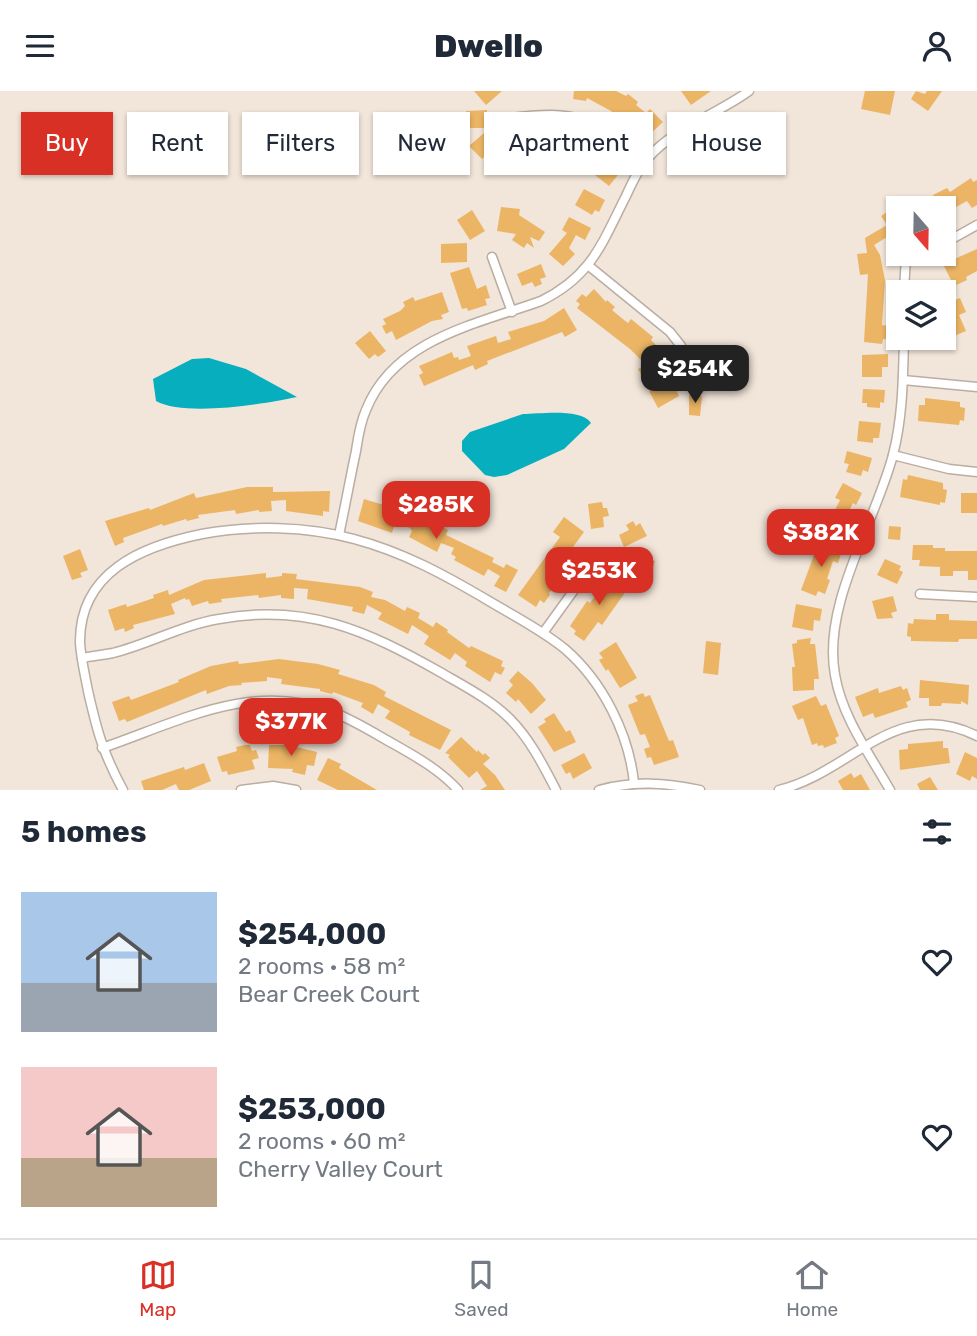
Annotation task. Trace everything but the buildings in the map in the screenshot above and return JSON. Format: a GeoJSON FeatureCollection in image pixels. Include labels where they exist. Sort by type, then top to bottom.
{"type":"FeatureCollection","features":[{"type":"Feature","properties":{"kind":"street"},"geometry":{"type":"LineString","coordinates":[[731,91],[736,100]]}},
{"type":"Feature","properties":{"kind":"street"},"geometry":{"type":"LineString","coordinates":[[653,153],[679,131],[749,91]]}},
{"type":"Feature","properties":{"kind":"street"},"geometry":{"type":"LineString","coordinates":[[339,535],[365,412],[380,383],[393,367],[429,342],[559,292],[575,281],[589,265],[638,175]]}},
{"type":"Feature","properties":{"kind":"street"},"geometry":{"type":"LineString","coordinates":[[956,237],[977,225]]}},
{"type":"Feature","properties":{"kind":"street"},"geometry":{"type":"LineString","coordinates":[[492,257],[512,311]]}},
{"type":"Feature","properties":{"kind":"street"},"geometry":{"type":"LineString","coordinates":[[589,265],[670,332],[694,371]]}},
{"type":"Feature","properties":{"kind":"street"},"geometry":{"type":"LineString","coordinates":[[890,790],[847,716],[839,697],[834,673],[835,624],[893,455],[901,407],[904,350]]}},
{"type":"Feature","properties":{"kind":"street"},"geometry":{"type":"LineString","coordinates":[[903,380],[977,387]]}},
{"type":"Feature","properties":{"kind":"street"},"geometry":{"type":"LineString","coordinates":[[893,455],[948,469],[977,472]]}},
{"type":"Feature","properties":{"kind":"street"},"geometry":{"type":"LineString","coordinates":[[123,790],[102,748],[82,658],[82,625],[86,608],[97,587],[113,568],[134,554],[191,536],[279,528],[339,535],[391,549],[430,568],[543,633],[565,650],[602,693],[625,742],[634,783]]}},
{"type":"Feature","properties":{"kind":"street"},"geometry":{"type":"LineString","coordinates":[[543,633],[600,554]]}},
{"type":"Feature","properties":{"kind":"street"},"geometry":{"type":"LineString","coordinates":[[920,594],[977,597]]}},
{"type":"Feature","properties":{"kind":"street"},"geometry":{"type":"LineString","coordinates":[[82,658],[113,653],[184,627],[229,617],[276,614],[342,624],[395,646],[488,700],[510,718],[524,735],[556,790]]}},
{"type":"Feature","properties":{"kind":"street"},"geometry":{"type":"LineString","coordinates":[[102,748],[227,704],[250,701],[303,703],[356,723],[431,766],[458,790]]}},
{"type":"Feature","properties":{"kind":"street"},"geometry":{"type":"LineString","coordinates":[[779,790],[792,787],[822,772],[865,746],[904,727],[927,723],[950,726],[977,736]]}},
{"type":"Feature","properties":{"kind":"street"},"geometry":{"type":"LineString","coordinates":[[600,790],[634,783],[671,784],[699,790]]}},
{"type":"Feature","properties":{"kind":"street"},"geometry":{"type":"LineString","coordinates":[[240,790],[273,786],[296,790]]}},
{"type":"Feature","properties":{"kind":"water"},"geometry":{"type":"Polygon","coordinates":[[[209,358],[246,369],[297,397],[246,406],[205,409],[169,406],[156,401],[153,379],[192,359],[209,358]]]}},
{"type":"Feature","properties":{"kind":"water"},"geometry":{"type":"Polygon","coordinates":[[[523,414],[579,415],[591,423],[564,449],[507,475],[485,475],[462,451],[462,441],[470,432],[523,414]]]}}]}
